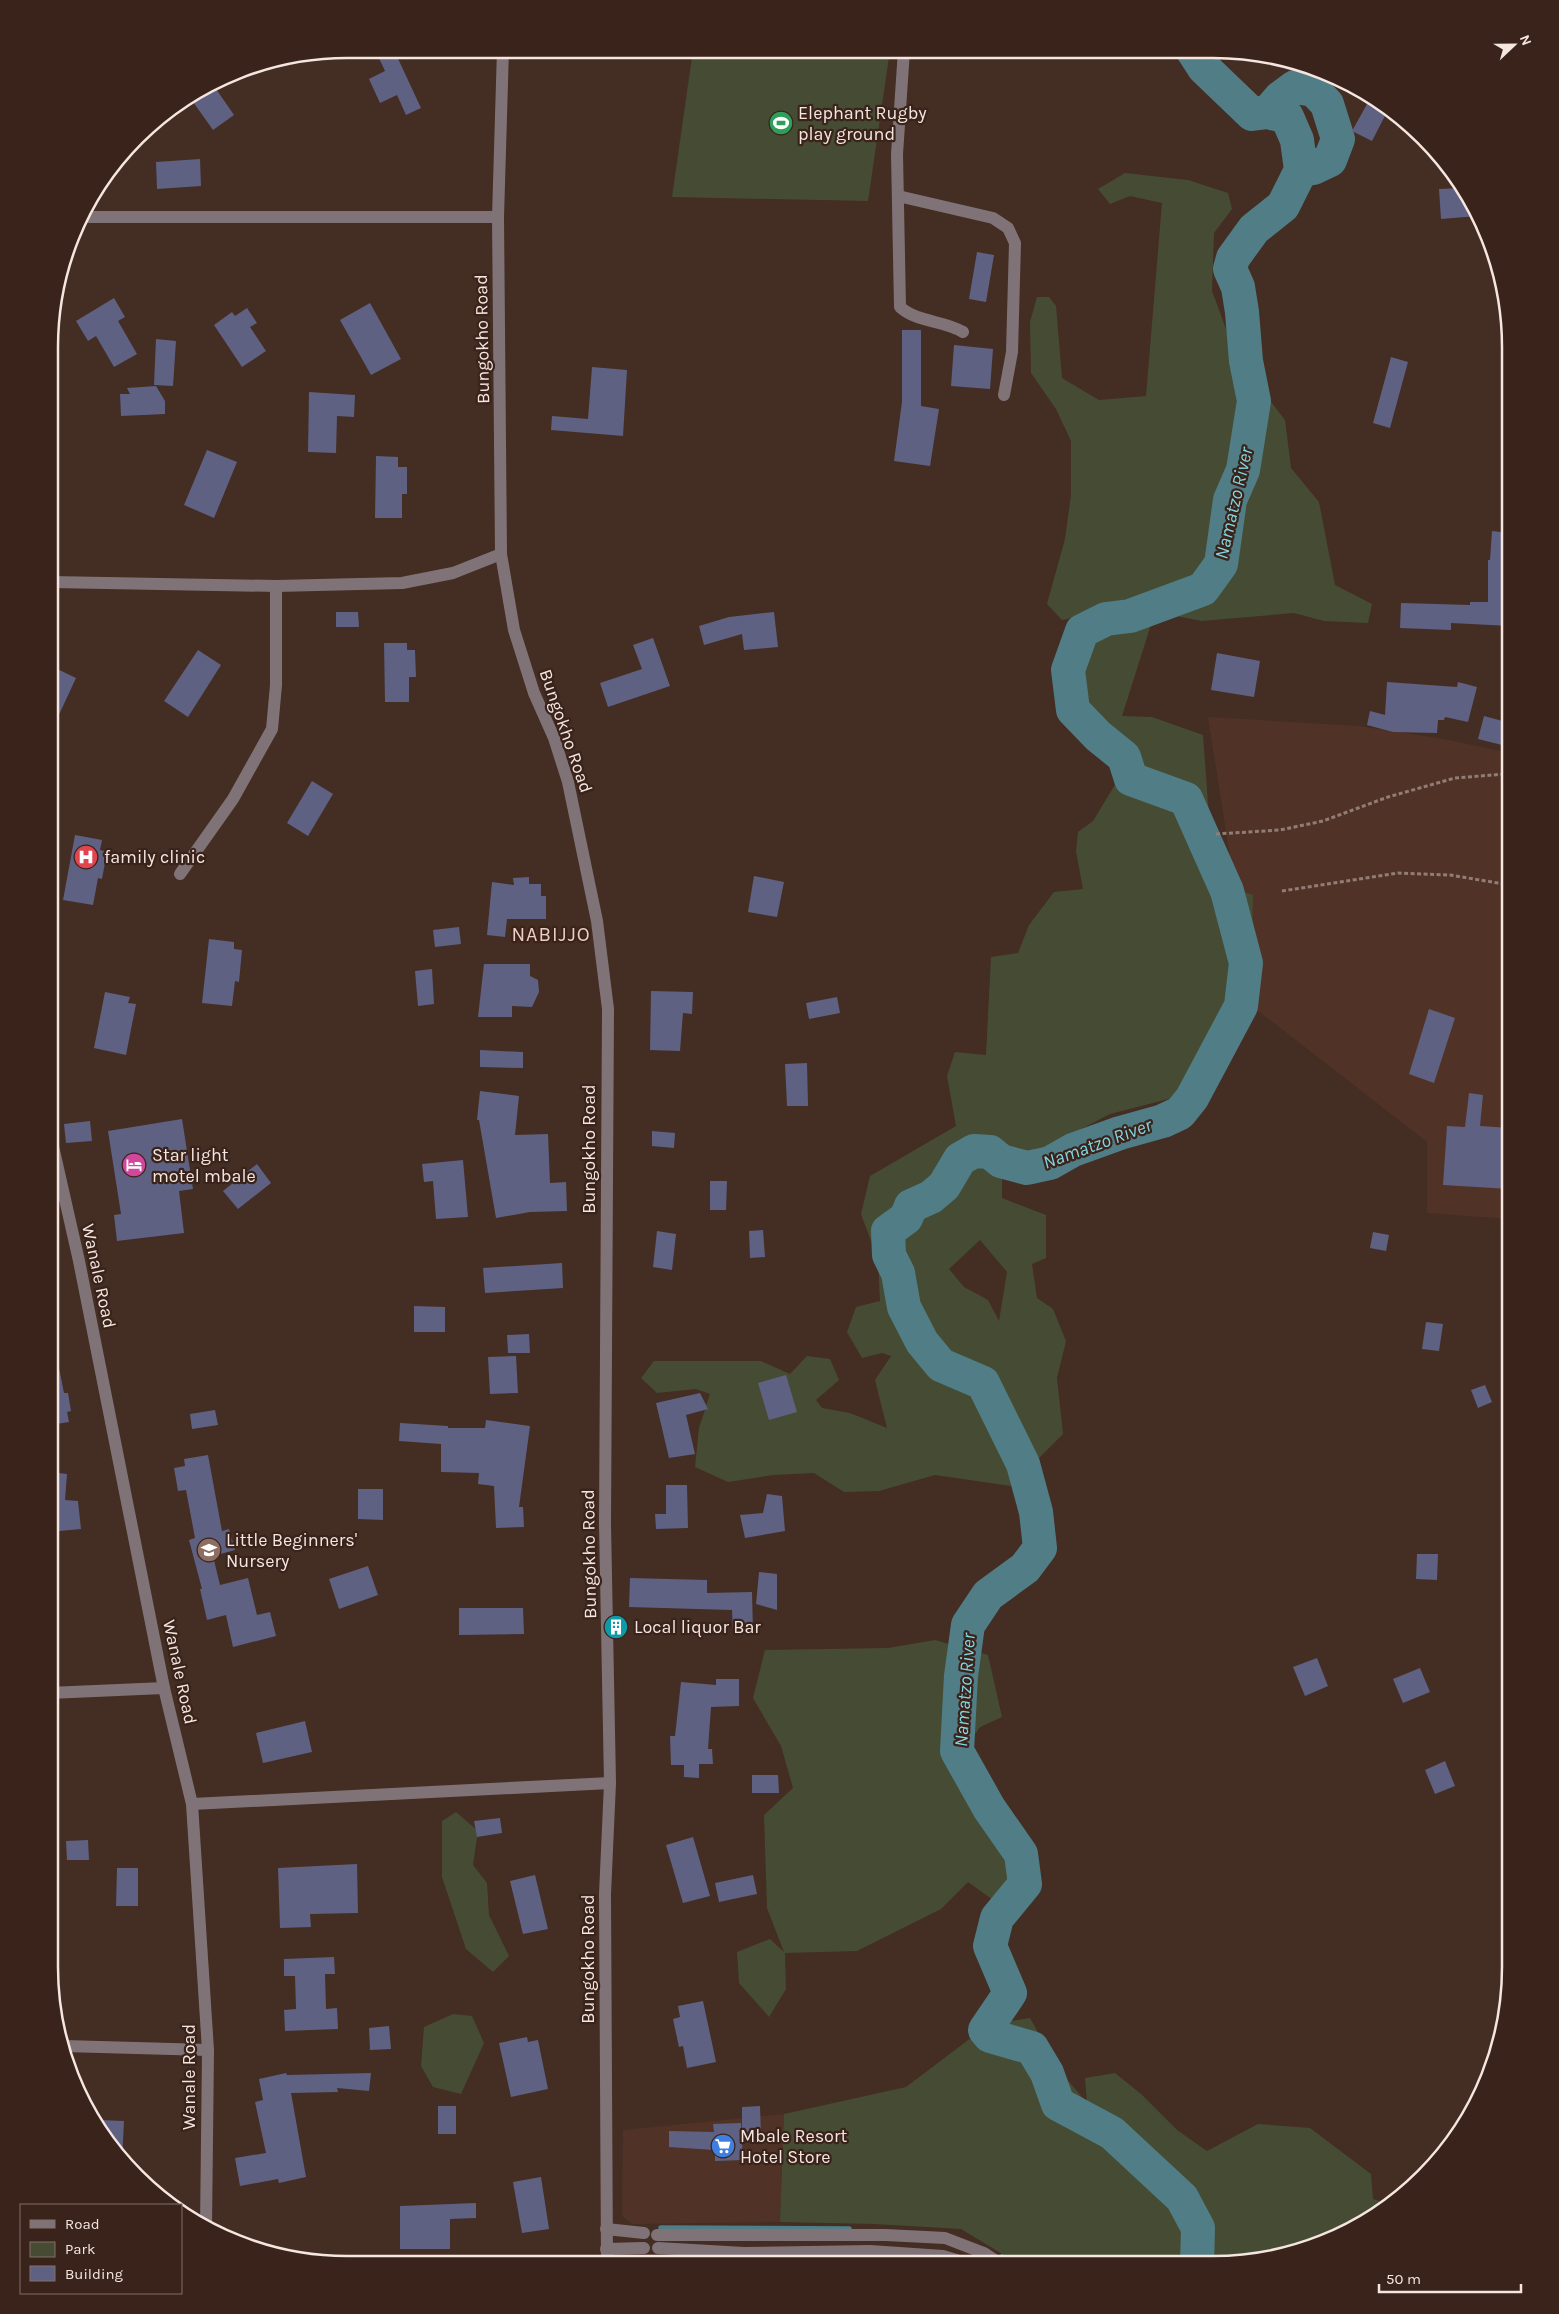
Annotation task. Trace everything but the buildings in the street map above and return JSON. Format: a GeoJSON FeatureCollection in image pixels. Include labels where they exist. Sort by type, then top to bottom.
{"type":"FeatureCollection","features":[{"type":"Feature","properties":{"kind":"street","name":"Bungokho Road"},"geometry":{"type":"LineString","coordinates":[[503,57],[498,217],[501,554],[514,630],[534,693],[554,738],[568,782],[597,921],[608,1009],[605,1524],[610,1783],[605,1894],[606,2256]]}},
{"type":"Feature","properties":{"kind":"street"},"geometry":{"type":"LineString","coordinates":[[904,57],[897,154],[900,307],[910,316],[950,324],[963,332]]}},
{"type":"Feature","properties":{"kind":"street"},"geometry":{"type":"LineString","coordinates":[[898,196],[993,218],[1008,228],[1015,243],[1012,352],[1004,395]]}},
{"type":"Feature","properties":{"kind":"street"},"geometry":{"type":"LineString","coordinates":[[88,217],[498,217]]}},
{"type":"Feature","properties":{"kind":"street"},"geometry":{"type":"LineString","coordinates":[[58,582],[276,586],[402,583],[453,573],[501,554]]}},
{"type":"Feature","properties":{"kind":"street"},"geometry":{"type":"LineString","coordinates":[[180,874],[233,799],[272,730],[276,685],[276,586]]}},
{"type":"Feature","properties":{"kind":"street","name":"Wanale Road"},"geometry":{"type":"LineString","coordinates":[[58,1168],[79,1261],[164,1688],[192,1804],[208,2050],[206,2220]]}},
{"type":"Feature","properties":{"kind":"street"},"geometry":{"type":"LineString","coordinates":[[58,1693],[164,1688]]}},
{"type":"Feature","properties":{"kind":"street"},"geometry":{"type":"LineString","coordinates":[[192,1804],[610,1783]]}},
{"type":"Feature","properties":{"kind":"street"},"geometry":{"type":"LineString","coordinates":[[68,2046],[208,2050]]}},
{"type":"Feature","properties":{"kind":"street"},"geometry":{"type":"LineString","coordinates":[[606,2229],[644,2233]]}},
{"type":"Feature","properties":{"kind":"street"},"geometry":{"type":"LineString","coordinates":[[657,2235],[886,2235],[945,2238],[984,2252],[990,2256]]}},
{"type":"Feature","properties":{"kind":"street"},"geometry":{"type":"LineString","coordinates":[[606,2250],[644,2248]]}},
{"type":"Feature","properties":{"kind":"street"},"geometry":{"type":"LineString","coordinates":[[658,2248],[744,2253],[870,2251],[943,2256]]}},
{"type":"Feature","properties":{"kind":"path"},"geometry":{"type":"LineString","coordinates":[[1216,834],[1280,830],[1323,821],[1388,797],[1455,778],[1502,774]]}},
{"type":"Feature","properties":{"kind":"path"},"geometry":{"type":"LineString","coordinates":[[1282,892],[1398,873],[1450,875],[1502,884]]}},
{"type":"Feature","properties":{"kind":"shaded area"},"geometry":{"type":"Polygon","coordinates":[[[1208,717],[1358,726],[1444,739],[1502,751],[1502,1218],[1427,1213],[1427,1142],[1248,1003],[1251,985],[1242,911],[1235,889],[1208,717]]]}},
{"type":"Feature","properties":{"kind":"shaded area"},"geometry":{"type":"Polygon","coordinates":[[[784,2114],[780,2222],[632,2224],[622,2216],[623,2130],[784,2114]]]}},
{"type":"Feature","properties":{"kind":"green space","name":"Elephant Rugby play ground"},"geometry":{"type":"Polygon","coordinates":[[[692,57],[889,57],[868,201],[672,197],[692,57]]]}},
{"type":"Feature","properties":{"kind":"green space"},"geometry":{"type":"Polygon","coordinates":[[[1125,173],[1188,180],[1228,193],[1232,209],[1214,233],[1212,291],[1236,356],[1285,420],[1291,468],[1319,502],[1335,585],[1372,604],[1368,623],[1324,621],[1294,613],[1202,621],[1155,612],[1122,716],[1152,717],[1203,735],[1210,830],[1211,881],[1253,895],[1251,985],[1244,1013],[1224,1057],[1184,1095],[1110,1114],[1002,1170],[1002,1198],[1046,1215],[1046,1258],[1032,1264],[1037,1298],[1053,1309],[1066,1341],[1057,1378],[1063,1434],[1011,1486],[935,1475],[879,1491],[844,1492],[814,1473],[773,1475],[728,1482],[695,1467],[699,1428],[710,1394],[696,1389],[657,1393],[641,1378],[654,1361],[761,1361],[790,1374],[807,1356],[830,1359],[839,1380],[816,1400],[822,1408],[850,1413],[887,1428],[875,1380],[891,1356],[882,1353],[862,1358],[847,1332],[856,1307],[880,1301],[878,1260],[861,1214],[870,1176],[956,1126],[947,1076],[955,1052],[986,1055],[991,957],[1018,953],[1029,925],[1054,892],[1083,889],[1076,851],[1078,832],[1093,821],[1116,783],[1113,757],[1080,730],[1069,718],[1061,695],[1061,678],[1066,643],[1092,635],[1125,607],[1062,620],[1047,604],[1065,539],[1071,495],[1071,441],[1056,409],[1031,373],[1030,322],[1037,297],[1049,297],[1056,306],[1062,378],[1099,400],[1146,396],[1162,203],[1130,196],[1110,204],[1098,189],[1125,173]],[[980,1240],[949,1269],[964,1287],[988,1300],[999,1321],[1007,1272],[980,1240]]]}},
{"type":"Feature","properties":{"kind":"green space"},"geometry":{"type":"Polygon","coordinates":[[[935,1640],[988,1655],[1002,1717],[980,1727],[966,1747],[989,1833],[1035,1875],[1014,1915],[968,1882],[941,1909],[857,1951],[785,1953],[786,1989],[769,2017],[739,1983],[737,1952],[770,1939],[784,1952],[767,1908],[764,1815],[793,1788],[781,1746],[753,1698],[765,1650],[888,1648],[935,1640]]]}},
{"type":"Feature","properties":{"kind":"green space"},"geometry":{"type":"Polygon","coordinates":[[[456,1812],[478,1831],[473,1865],[487,1883],[489,1915],[509,1956],[493,1972],[466,1949],[442,1877],[442,1821],[456,1812]]]}},
{"type":"Feature","properties":{"kind":"green space"},"geometry":{"type":"Polygon","coordinates":[[[453,2014],[472,2016],[484,2043],[461,2094],[433,2087],[421,2066],[424,2027],[453,2014]]]}},
{"type":"Feature","properties":{"kind":"green space"},"geometry":{"type":"Polygon","coordinates":[[[1030,2018],[1060,2071],[1087,2103],[1085,2078],[1115,2073],[1141,2094],[1177,2130],[1207,2151],[1258,2124],[1310,2128],[1371,2174],[1373,2199],[1382,2202],[1357,2218],[1323,2235],[1287,2247],[1232,2256],[1006,2256],[961,2229],[874,2224],[780,2222],[784,2114],[906,2087],[988,2025],[1030,2018]]]}},
{"type":"Feature","properties":{"kind":"waterway","name":"Namatzo River"},"geometry":{"type":"LineString","coordinates":[[1197,57],[1204,68],[1252,114],[1268,112],[1287,117],[1297,140],[1301,170],[1283,206],[1254,229],[1233,258],[1230,269],[1238,287],[1246,361],[1254,401],[1243,470],[1230,500],[1221,564],[1203,589],[1130,616],[1106,619],[1082,631],[1068,670],[1073,710],[1098,736],[1124,757],[1131,779],[1186,799],[1227,891],[1246,963],[1241,1006],[1192,1098],[1180,1113],[1163,1121],[1120,1133],[1073,1150],[1050,1163],[1027,1168],[1001,1161],[990,1152],[974,1151],[960,1159],[944,1186],[931,1197],[911,1206],[906,1218],[888,1231],[889,1255],[898,1273],[904,1307],[922,1342],[941,1365],[983,1383],[1023,1464],[1036,1512],[1040,1548],[1025,1568],[988,1595],[968,1625],[961,1676],[957,1751],[989,1808],[1021,1854],[1025,1884],[997,1918],[990,1946],[1010,1993],[985,2030],[990,2036],[1032,2048],[1047,2073],[1058,2104],[1112,2133],[1182,2198],[1198,2228],[1197,2256]]}},
{"type":"Feature","properties":{"kind":"waterway"},"geometry":{"type":"LineString","coordinates":[[1268,112],[1280,98],[1295,87],[1314,90],[1327,104],[1338,139],[1330,160],[1313,168],[1301,170]]}},
{"type":"Feature","properties":{"kind":"waterway"},"geometry":{"type":"LineString","coordinates":[[661,2228],[849,2229]]}},
{"type":"Feature","properties":{"kind":"place","name":"Elephant Rugby play ground"},"geometry":{"type":"Point","coordinates":[781,123]}},
{"type":"Feature","properties":{"kind":"place","name":"family clinic"},"geometry":{"type":"Point","coordinates":[86,857]}},
{"type":"Feature","properties":{"kind":"place","name":"Star light motel mbale"},"geometry":{"type":"Point","coordinates":[134,1165]}},
{"type":"Feature","properties":{"kind":"place","name":"Little Beginners' Nursery"},"geometry":{"type":"Point","coordinates":[209,1550]}},
{"type":"Feature","properties":{"kind":"place","name":"Local liquor Bar"},"geometry":{"type":"Point","coordinates":[616,1627]}},
{"type":"Feature","properties":{"kind":"place","name":"Mbale Resort Hotel Store"},"geometry":{"type":"Point","coordinates":[723,2146]}},
{"type":"Feature","properties":{"kind":"district","name":"NABIJJO"},"geometry":{"type":"Point","coordinates":[551,934]}}]}
